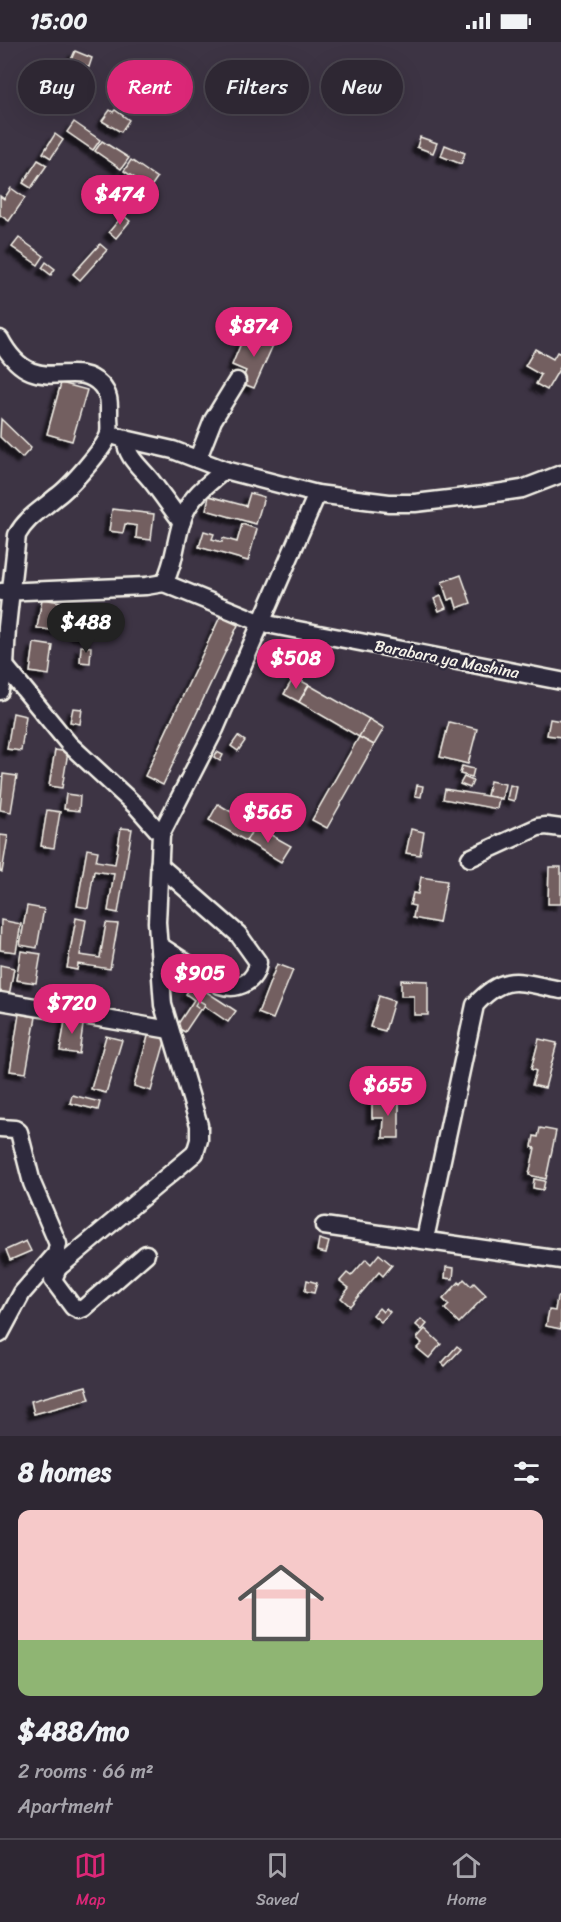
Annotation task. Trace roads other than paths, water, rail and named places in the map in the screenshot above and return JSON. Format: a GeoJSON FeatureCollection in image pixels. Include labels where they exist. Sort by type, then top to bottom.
{"type":"FeatureCollection","features":[{"type":"Feature","properties":{"kind":"street"},"geometry":{"type":"LineString","coordinates":[[0,339],[15,363],[37,375],[80,375],[94,379],[100,384],[109,398],[117,436],[131,459],[151,480],[182,522]]}},
{"type":"Feature","properties":{"kind":"street"},"geometry":{"type":"LineString","coordinates":[[198,458],[213,420],[237,381]]}},
{"type":"Feature","properties":{"kind":"street"},"geometry":{"type":"LineString","coordinates":[[0,691],[6,666],[5,592],[17,535],[32,514],[57,497],[74,481],[104,443],[117,436],[173,450],[225,470],[317,494],[389,503],[415,503],[522,489],[561,474]]}},
{"type":"Feature","properties":{"kind":"street"},"geometry":{"type":"LineString","coordinates":[[5,592],[146,586],[164,583],[172,569],[182,522],[190,503],[203,487],[225,470]]}},
{"type":"Feature","properties":{"kind":"street"},"geometry":{"type":"LineString","coordinates":[[0,1334],[5,1314],[21,1293],[58,1268],[195,1153],[200,1140],[199,1125],[164,1005],[159,945],[161,834],[215,729],[317,494]]}},
{"type":"Feature","properties":{"kind":"street","name":"Barabara ya Mashina"},"geometry":{"type":"LineString","coordinates":[[164,583],[262,623],[561,681]]}},
{"type":"Feature","properties":{"kind":"street"},"geometry":{"type":"LineString","coordinates":[[6,666],[69,744],[137,807],[161,834]]}},
{"type":"Feature","properties":{"kind":"street"},"geometry":{"type":"LineString","coordinates":[[470,858],[538,827],[561,828]]}},
{"type":"Feature","properties":{"kind":"street"},"geometry":{"type":"LineString","coordinates":[[159,866],[238,934],[258,962],[257,972],[251,980],[230,988],[220,985],[159,945]]}},
{"type":"Feature","properties":{"kind":"street"},"geometry":{"type":"LineString","coordinates":[[425,1239],[475,1005],[490,989],[510,981],[561,990]]}},
{"type":"Feature","properties":{"kind":"street"},"geometry":{"type":"LineString","coordinates":[[0,1000],[170,1030]]}},
{"type":"Feature","properties":{"kind":"street"},"geometry":{"type":"LineString","coordinates":[[0,1128],[15,1129],[18,1132],[32,1183],[58,1244],[46,1276]]}},
{"type":"Feature","properties":{"kind":"street"},"geometry":{"type":"LineString","coordinates":[[324,1226],[561,1260]]}},
{"type":"Feature","properties":{"kind":"street"},"geometry":{"type":"LineString","coordinates":[[46,1276],[73,1307],[79,1310],[98,1297],[146,1254]]}}]}
